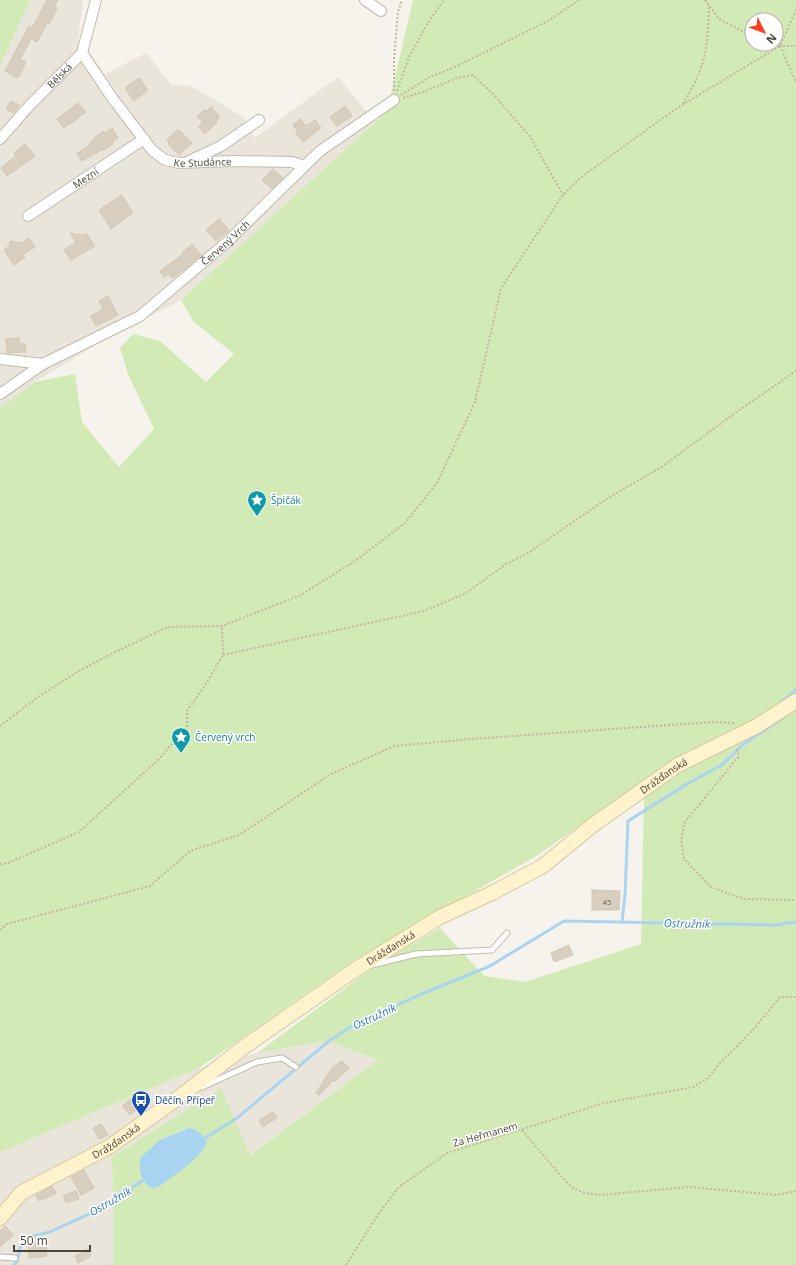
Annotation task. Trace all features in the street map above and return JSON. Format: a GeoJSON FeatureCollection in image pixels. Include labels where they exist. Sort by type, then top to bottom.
{"type":"FeatureCollection","features":[{"type":"Feature","properties":{"kind":"street"},"geometry":{"type":"LineString","coordinates":[[82,53],[96,0]]}},
{"type":"Feature","properties":{"kind":"street"},"geometry":{"type":"LineString","coordinates":[[365,0],[381,11]]}},
{"type":"Feature","properties":{"kind":"street","name":"Ke Studánce"},"geometry":{"type":"LineString","coordinates":[[82,53],[113,100],[152,150],[166,160],[179,163],[233,161],[292,162],[304,166]]}},
{"type":"Feature","properties":{"kind":"street","name":"Bělská"},"geometry":{"type":"LineString","coordinates":[[0,139],[30,105],[82,53]]}},
{"type":"Feature","properties":{"kind":"street","name":"Červený Vrch"},"geometry":{"type":"LineString","coordinates":[[0,394],[43,364],[140,316],[227,242],[320,151],[394,100]]}},
{"type":"Feature","properties":{"kind":"street"},"geometry":{"type":"LineString","coordinates":[[186,162],[221,146],[259,120]]}},
{"type":"Feature","properties":{"kind":"street","name":"Mezní"},"geometry":{"type":"LineString","coordinates":[[28,216],[144,139]]}},
{"type":"Feature","properties":{"kind":"street"},"geometry":{"type":"LineString","coordinates":[[0,359],[43,364]]}},
{"type":"Feature","properties":{"kind":"street","name":"Drážďanská"},"geometry":{"type":"LineString","coordinates":[[0,1218],[22,1193],[109,1147],[178,1098],[244,1047],[356,969],[440,917],[492,893],[543,866],[593,825],[678,765],[757,726],[796,701]]}},
{"type":"Feature","properties":{"kind":"lane"},"geometry":{"type":"LineString","coordinates":[[356,969],[416,954],[492,950],[507,933]]}},
{"type":"Feature","properties":{"kind":"lane"},"geometry":{"type":"LineString","coordinates":[[178,1098],[257,1062],[282,1058],[296,1066]]}},
{"type":"Feature","properties":{"kind":"lane"},"geometry":{"type":"LineString","coordinates":[[0,1257],[15,1258]]}},
{"type":"Feature","properties":{"kind":"path"},"geometry":{"type":"LineString","coordinates":[[394,100],[394,59],[398,12],[402,0]]}},
{"type":"Feature","properties":{"kind":"path"},"geometry":{"type":"LineString","coordinates":[[394,100],[409,57],[429,21],[444,0]]}},
{"type":"Feature","properties":{"kind":"path"},"geometry":{"type":"LineString","coordinates":[[394,100],[430,77],[548,21],[579,0]]}},
{"type":"Feature","properties":{"kind":"path"},"geometry":{"type":"LineString","coordinates":[[704,0],[719,19],[744,32]]}},
{"type":"Feature","properties":{"kind":"path"},"geometry":{"type":"LineString","coordinates":[[682,105],[700,70],[706,49],[709,7]]}},
{"type":"Feature","properties":{"kind":"path"},"geometry":{"type":"LineString","coordinates":[[784,37],[796,10]]}},
{"type":"Feature","properties":{"kind":"path"},"geometry":{"type":"LineString","coordinates":[[784,46],[796,46]]}},
{"type":"Feature","properties":{"kind":"path"},"geometry":{"type":"LineString","coordinates":[[0,726],[38,697],[77,672],[113,653],[168,628],[222,626],[301,595],[355,561],[405,523],[437,483],[475,402],[501,288],[564,195],[585,174],[653,125],[682,105],[770,52]]}},
{"type":"Feature","properties":{"kind":"path"},"geometry":{"type":"LineString","coordinates":[[783,52],[796,82]]}},
{"type":"Feature","properties":{"kind":"path"},"geometry":{"type":"LineString","coordinates":[[394,100],[423,92],[457,78],[473,75],[495,96],[531,138],[564,195]]}},
{"type":"Feature","properties":{"kind":"path"},"geometry":{"type":"LineString","coordinates":[[223,655],[424,611],[466,593],[506,564],[528,553],[608,498],[663,466],[735,413],[796,371]]}},
{"type":"Feature","properties":{"kind":"path"},"geometry":{"type":"LineString","coordinates":[[0,864],[8,863],[79,832],[159,759],[187,726],[187,711],[204,687],[223,655],[222,626]]}},
{"type":"Feature","properties":{"kind":"path"},"geometry":{"type":"LineString","coordinates":[[0,930],[7,924],[150,886],[190,851],[239,835],[331,774],[394,746],[712,722],[736,724]]}},
{"type":"Feature","properties":{"kind":"path"},"geometry":{"type":"LineString","coordinates":[[733,739],[739,756],[685,822],[681,840],[684,859],[711,887],[744,899],[796,900]]}},
{"type":"Feature","properties":{"kind":"path"},"geometry":{"type":"LineString","coordinates":[[522,1130],[604,1103],[693,1087],[708,1078],[719,1064],[752,1031],[780,997],[796,997]]}},
{"type":"Feature","properties":{"kind":"path","name":"Za Heřmanem"},"geometry":{"type":"LineString","coordinates":[[346,1265],[379,1213],[399,1187],[448,1153],[522,1130],[573,1188],[585,1193],[600,1195],[689,1187],[777,1195],[796,1192]]}},
{"type":"Feature","properties":{"kind":"shaded area"},"geometry":{"type":"Polygon","coordinates":[[[30,0],[83,0],[78,41],[91,54],[105,74],[146,53],[172,85],[192,86],[244,118],[255,138],[338,77],[375,122],[181,300],[99,343],[35,382],[0,408],[0,66],[30,0]]]}},
{"type":"Feature","properties":{"kind":"shaded area"},"geometry":{"type":"Polygon","coordinates":[[[329,1041],[378,1060],[249,1155],[220,1088],[112,1157],[114,1262],[109,1265],[0,1265],[0,1152],[199,1068],[257,1053],[329,1041]]]}},
{"type":"Feature","properties":{"kind":"green space"},"geometry":{"type":"Polygon","coordinates":[[[0,0],[30,0],[0,66],[0,0]]]}},
{"type":"Feature","properties":{"kind":"green space","name":"Červený vrch"},"geometry":{"type":"Polygon","coordinates":[[[413,0],[796,0],[796,694],[757,719],[724,737],[685,752],[538,855],[353,961],[199,1068],[0,1152],[0,408],[35,382],[75,374],[82,422],[119,467],[154,429],[128,374],[120,348],[133,334],[160,341],[206,382],[234,354],[194,322],[181,300],[387,111],[413,0]]]}},
{"type":"Feature","properties":{"kind":"green space"},"geometry":{"type":"Polygon","coordinates":[[[796,706],[796,1265],[109,1265],[114,1262],[112,1157],[221,1088],[250,1155],[378,1060],[329,1041],[257,1053],[379,963],[440,928],[484,976],[525,982],[641,944],[644,794],[679,771],[720,753],[796,706]],[[187,1128],[160,1140],[160,1186],[196,1157],[205,1146],[187,1128]]]}},
{"type":"Feature","properties":{"kind":"water"},"geometry":{"type":"Polygon","coordinates":[[[188,1128],[201,1134],[207,1142],[204,1148],[193,1160],[160,1186],[154,1188],[149,1187],[141,1174],[140,1158],[160,1140],[188,1128]]]}},
{"type":"Feature","properties":{"kind":"building"},"geometry":{"type":"Polygon","coordinates":[[[47,0],[58,0],[54,6],[57,8],[49,24],[47,23],[37,42],[31,39],[20,59],[26,62],[18,78],[5,71],[29,26],[32,28],[47,0]]]}},
{"type":"Feature","properties":{"kind":"building"},"geometry":{"type":"Polygon","coordinates":[[[139,78],[148,90],[134,101],[125,88],[139,78]]]}},
{"type":"Feature","properties":{"kind":"building"},"geometry":{"type":"Polygon","coordinates":[[[11,101],[19,105],[14,113],[6,109],[11,101]]]}},
{"type":"Feature","properties":{"kind":"building"},"geometry":{"type":"Polygon","coordinates":[[[78,103],[86,112],[64,128],[57,119],[78,103]]]}},
{"type":"Feature","properties":{"kind":"building"},"geometry":{"type":"Polygon","coordinates":[[[345,106],[352,116],[337,126],[330,117],[345,106]]]}},
{"type":"Feature","properties":{"kind":"building"},"geometry":{"type":"Polygon","coordinates":[[[211,107],[220,117],[205,134],[198,127],[203,122],[197,117],[204,110],[206,111],[211,107]]]}},
{"type":"Feature","properties":{"kind":"building"},"geometry":{"type":"Polygon","coordinates":[[[300,119],[306,126],[315,120],[321,128],[303,142],[296,133],[298,132],[293,125],[300,119]]]}},
{"type":"Feature","properties":{"kind":"building"},"geometry":{"type":"Polygon","coordinates":[[[112,128],[118,138],[112,143],[113,144],[103,151],[102,149],[96,154],[95,153],[82,161],[77,153],[90,145],[89,144],[95,139],[94,138],[104,131],[105,133],[112,128]]]}},
{"type":"Feature","properties":{"kind":"building"},"geometry":{"type":"Polygon","coordinates":[[[178,129],[192,143],[179,155],[168,144],[169,143],[167,140],[178,129]]]}},
{"type":"Feature","properties":{"kind":"building"},"geometry":{"type":"Polygon","coordinates":[[[25,144],[35,156],[7,176],[1,168],[16,156],[14,153],[25,144]]]}},
{"type":"Feature","properties":{"kind":"building"},"geometry":{"type":"Polygon","coordinates":[[[273,169],[283,178],[272,189],[262,180],[273,169]]]}},
{"type":"Feature","properties":{"kind":"building"},"geometry":{"type":"Polygon","coordinates":[[[122,195],[133,213],[111,229],[99,210],[122,195]]]}},
{"type":"Feature","properties":{"kind":"building"},"geometry":{"type":"Polygon","coordinates":[[[219,219],[229,230],[216,241],[206,230],[219,219]]]}},
{"type":"Feature","properties":{"kind":"building"},"geometry":{"type":"Polygon","coordinates":[[[70,233],[82,235],[86,233],[95,246],[71,260],[64,250],[76,242],[70,233]]]}},
{"type":"Feature","properties":{"kind":"building"},"geometry":{"type":"Polygon","coordinates":[[[29,238],[35,247],[23,255],[25,257],[14,265],[4,250],[9,246],[10,241],[21,243],[29,238]]]}},
{"type":"Feature","properties":{"kind":"building"},"geometry":{"type":"Polygon","coordinates":[[[192,244],[201,255],[172,278],[169,274],[164,277],[160,271],[183,254],[182,253],[192,244]]]}},
{"type":"Feature","properties":{"kind":"building"},"geometry":{"type":"Polygon","coordinates":[[[108,296],[118,315],[96,326],[91,316],[103,309],[99,301],[108,296]]]}},
{"type":"Feature","properties":{"kind":"building"},"geometry":{"type":"Polygon","coordinates":[[[19,338],[20,344],[25,344],[26,352],[7,353],[6,339],[19,338]]]}},
{"type":"Feature","properties":{"kind":"building"},"geometry":{"type":"Polygon","coordinates":[[[592,890],[620,891],[619,910],[592,910],[592,890]]]}},
{"type":"Feature","properties":{"kind":"building"},"geometry":{"type":"Polygon","coordinates":[[[569,945],[573,955],[554,962],[551,953],[569,945]]]}},
{"type":"Feature","properties":{"kind":"building"},"geometry":{"type":"Polygon","coordinates":[[[342,1061],[349,1068],[319,1095],[316,1093],[332,1068],[342,1061]]]}},
{"type":"Feature","properties":{"kind":"building"},"geometry":{"type":"Polygon","coordinates":[[[131,1099],[132,1101],[134,1100],[139,1107],[130,1115],[122,1106],[131,1099]]]}},
{"type":"Feature","properties":{"kind":"building"},"geometry":{"type":"Polygon","coordinates":[[[273,1112],[277,1118],[263,1127],[259,1120],[273,1112]]]}},
{"type":"Feature","properties":{"kind":"building"},"geometry":{"type":"Polygon","coordinates":[[[101,1124],[108,1135],[99,1139],[93,1128],[101,1124]]]}},
{"type":"Feature","properties":{"kind":"building"},"geometry":{"type":"Polygon","coordinates":[[[84,1170],[94,1188],[81,1195],[71,1177],[84,1170]]]}},
{"type":"Feature","properties":{"kind":"building"},"geometry":{"type":"Polygon","coordinates":[[[52,1186],[56,1193],[39,1201],[36,1195],[52,1186]]]}},
{"type":"Feature","properties":{"kind":"building"},"geometry":{"type":"Polygon","coordinates":[[[76,1191],[79,1199],[66,1203],[63,1196],[76,1191]]]}},
{"type":"Feature","properties":{"kind":"building"},"geometry":{"type":"Polygon","coordinates":[[[5,1226],[13,1235],[0,1247],[0,1231],[5,1226]]]}},
{"type":"Feature","properties":{"kind":"building"},"geometry":{"type":"Polygon","coordinates":[[[40,1242],[40,1247],[46,1247],[47,1256],[29,1258],[28,1243],[40,1242]]]}},
{"type":"Feature","properties":{"kind":"building"},"geometry":{"type":"Polygon","coordinates":[[[88,1249],[91,1256],[78,1263],[75,1256],[88,1249]]]}},
{"type":"Feature","properties":{"kind":"waterway"},"geometry":{"type":"LineString","coordinates":[[780,703],[796,690]]}},
{"type":"Feature","properties":{"kind":"waterway"},"geometry":{"type":"LineString","coordinates":[[622,922],[625,895],[628,821],[687,784],[722,765],[741,746],[784,717],[783,714]]}},
{"type":"Feature","properties":{"kind":"waterway","name":"Ostružník"},"geometry":{"type":"LineString","coordinates":[[202,1140],[237,1118],[329,1041],[357,1023],[490,966],[564,921],[776,925],[796,922]]}},
{"type":"Feature","properties":{"kind":"waterway","name":"Ostružník"},"geometry":{"type":"LineString","coordinates":[[14,1265],[17,1261],[20,1248],[29,1237],[50,1232],[104,1207],[146,1178]]}},
{"type":"Feature","properties":{"kind":"place","name":"Špičák"},"geometry":{"type":"Point","coordinates":[257,517]}},
{"type":"Feature","properties":{"kind":"place","name":"Červený vrch"},"geometry":{"type":"Point","coordinates":[181,754]}},
{"type":"Feature","properties":{"kind":"place","name":"Děčín, Přípeř"},"geometry":{"type":"Point","coordinates":[141,1117]}}]}
